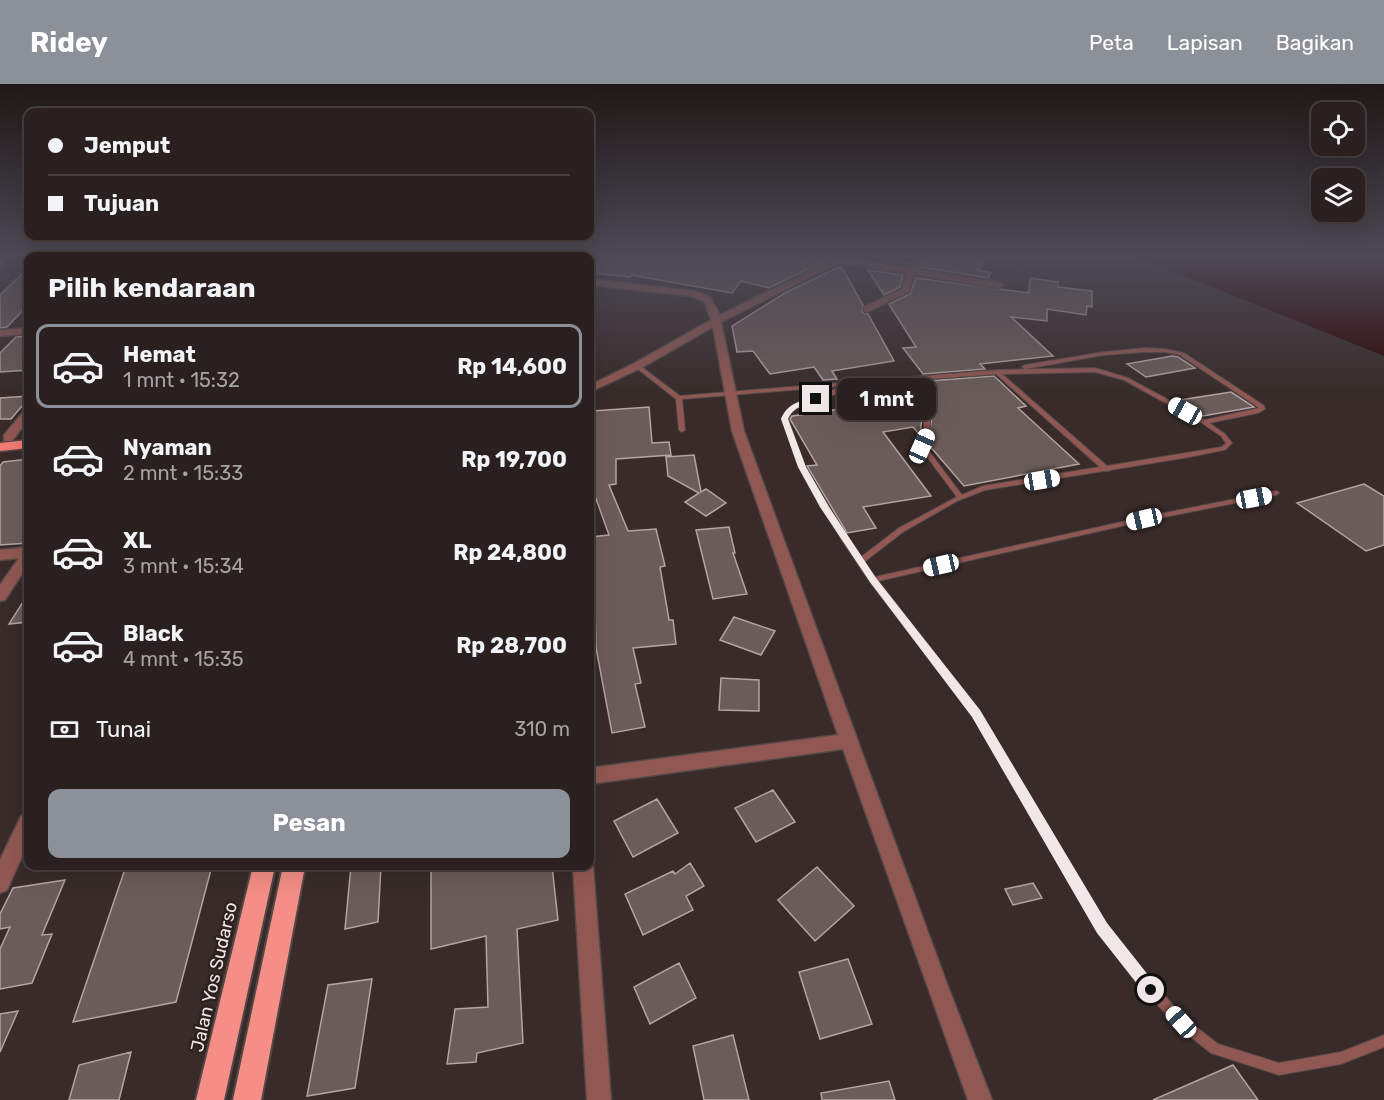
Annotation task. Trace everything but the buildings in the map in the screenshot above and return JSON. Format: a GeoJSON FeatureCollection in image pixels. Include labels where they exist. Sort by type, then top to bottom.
{"type":"FeatureCollection","features":[{"type":"Feature","properties":{"kind":"highway","name":"Jalan Yos Sudarso"},"geometry":{"type":"LineString","coordinates":[[210,1100],[263,870]]}},
{"type":"Feature","properties":{"kind":"highway"},"geometry":{"type":"LineString","coordinates":[[247,1100],[293,870]]}},
{"type":"Feature","properties":{"kind":"main road"},"geometry":{"type":"LineString","coordinates":[[3,444],[24,437]]}},
{"type":"Feature","properties":{"kind":"main road"},"geometry":{"type":"LineString","coordinates":[[3,444],[24,444]]}},
{"type":"Feature","properties":{"kind":"street"},"geometry":{"type":"LineString","coordinates":[[710,302],[732,394],[738,431],[936,984],[980,1100]]}},
{"type":"Feature","properties":{"kind":"street"},"geometry":{"type":"LineString","coordinates":[[594,387],[754,302]]}},
{"type":"Feature","properties":{"kind":"street"},"geometry":{"type":"LineString","coordinates":[[867,309],[881,302]]}},
{"type":"Feature","properties":{"kind":"street"},"geometry":{"type":"LineString","coordinates":[[0,343],[5,332],[24,331]]}},
{"type":"Feature","properties":{"kind":"street"},"geometry":{"type":"LineString","coordinates":[[3,444],[24,418]]}},
{"type":"Feature","properties":{"kind":"street"},"geometry":{"type":"LineString","coordinates":[[0,555],[24,554]]}},
{"type":"Feature","properties":{"kind":"street"},"geometry":{"type":"LineString","coordinates":[[0,596],[24,560]]}},
{"type":"Feature","properties":{"kind":"street"},"geometry":{"type":"LineString","coordinates":[[594,775],[849,741]]}},
{"type":"Feature","properties":{"kind":"street"},"geometry":{"type":"LineString","coordinates":[[0,883],[24,829]]}},
{"type":"Feature","properties":{"kind":"street"},"geometry":{"type":"LineString","coordinates":[[583,870],[599,1100]]}},
{"type":"Feature","properties":{"kind":"lane"},"geometry":{"type":"LineString","coordinates":[[997,372],[1121,352],[1169,350],[1182,354],[1243,393],[1262,409],[1204,422]]}},
{"type":"Feature","properties":{"kind":"lane"},"geometry":{"type":"LineString","coordinates":[[637,366],[679,398],[997,372],[1095,370],[1126,379],[1204,422],[1223,435],[1229,443],[1224,448],[1107,470],[983,488],[901,530],[860,561]]}},
{"type":"Feature","properties":{"kind":"lane"},"geometry":{"type":"LineString","coordinates":[[997,372],[1107,470]]}},
{"type":"Feature","properties":{"kind":"lane"},"geometry":{"type":"LineString","coordinates":[[897,381],[929,416],[930,427],[922,446],[961,498]]}},
{"type":"Feature","properties":{"kind":"lane"},"geometry":{"type":"LineString","coordinates":[[847,385],[837,392],[788,410],[784,419],[802,467],[825,507],[873,580],[976,713],[1102,928],[1137,974],[1181,1022],[1215,1049],[1278,1069],[1341,1058],[1384,1041]]}},
{"type":"Feature","properties":{"kind":"lane"},"geometry":{"type":"LineString","coordinates":[[679,398],[682,430]]}},
{"type":"Feature","properties":{"kind":"lane"},"geometry":{"type":"LineString","coordinates":[[873,580],[1144,519],[1276,494]]}},
{"type":"Feature","properties":{"kind":"shaded area"},"geometry":{"type":"Polygon","coordinates":[[[1250,302],[1384,302],[1384,356],[1250,302]]]}},
{"type":"Feature","properties":{"kind":"route"},"geometry":{"type":"LineString","coordinates":[[816,399],[794,406],[788,410],[784,419],[802,467],[844,538],[873,580],[976,713],[1102,928],[1151,990]]}}]}
